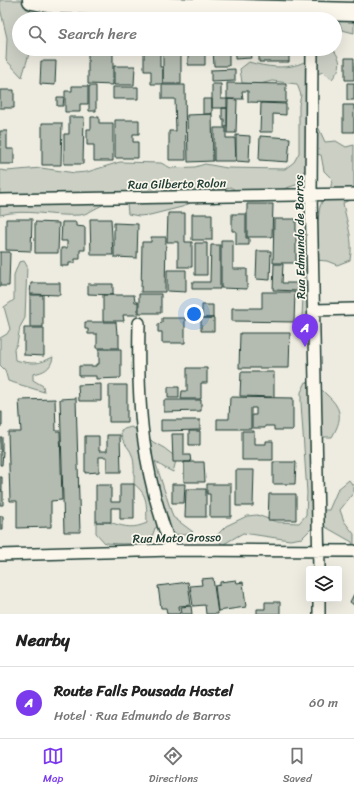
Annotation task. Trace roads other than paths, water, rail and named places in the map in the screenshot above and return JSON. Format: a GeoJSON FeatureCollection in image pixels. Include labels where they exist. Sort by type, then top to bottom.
{"type":"FeatureCollection","features":[{"type":"Feature","properties":{"kind":"main road"},"geometry":{"type":"LineString","coordinates":[[32,0],[53,4],[354,12]]}},
{"type":"Feature","properties":{"kind":"street","name":"Rua Edmundo de Barros"},"geometry":{"type":"LineString","coordinates":[[312,56],[311,194],[319,566]]}},
{"type":"Feature","properties":{"kind":"street","name":"Rua Gilberto Rolon"},"geometry":{"type":"LineString","coordinates":[[0,200],[354,194]]}},
{"type":"Feature","properties":{"kind":"street"},"geometry":{"type":"LineString","coordinates":[[314,310],[354,309]]}},
{"type":"Feature","properties":{"kind":"street"},"geometry":{"type":"LineString","coordinates":[[139,323],[138,360],[142,430],[154,499],[172,550]]}},
{"type":"Feature","properties":{"kind":"street","name":"Rua Mato Grosso"},"geometry":{"type":"LineString","coordinates":[[0,555],[172,550],[354,551]]}},
{"type":"Feature","properties":{"kind":"street"},"geometry":{"type":"LineString","coordinates":[[319,602],[320,614]]}},
{"type":"Feature","properties":{"kind":"place","name":"Route Falls Pousada Hostel"},"geometry":{"type":"Point","coordinates":[305,347]}}]}
